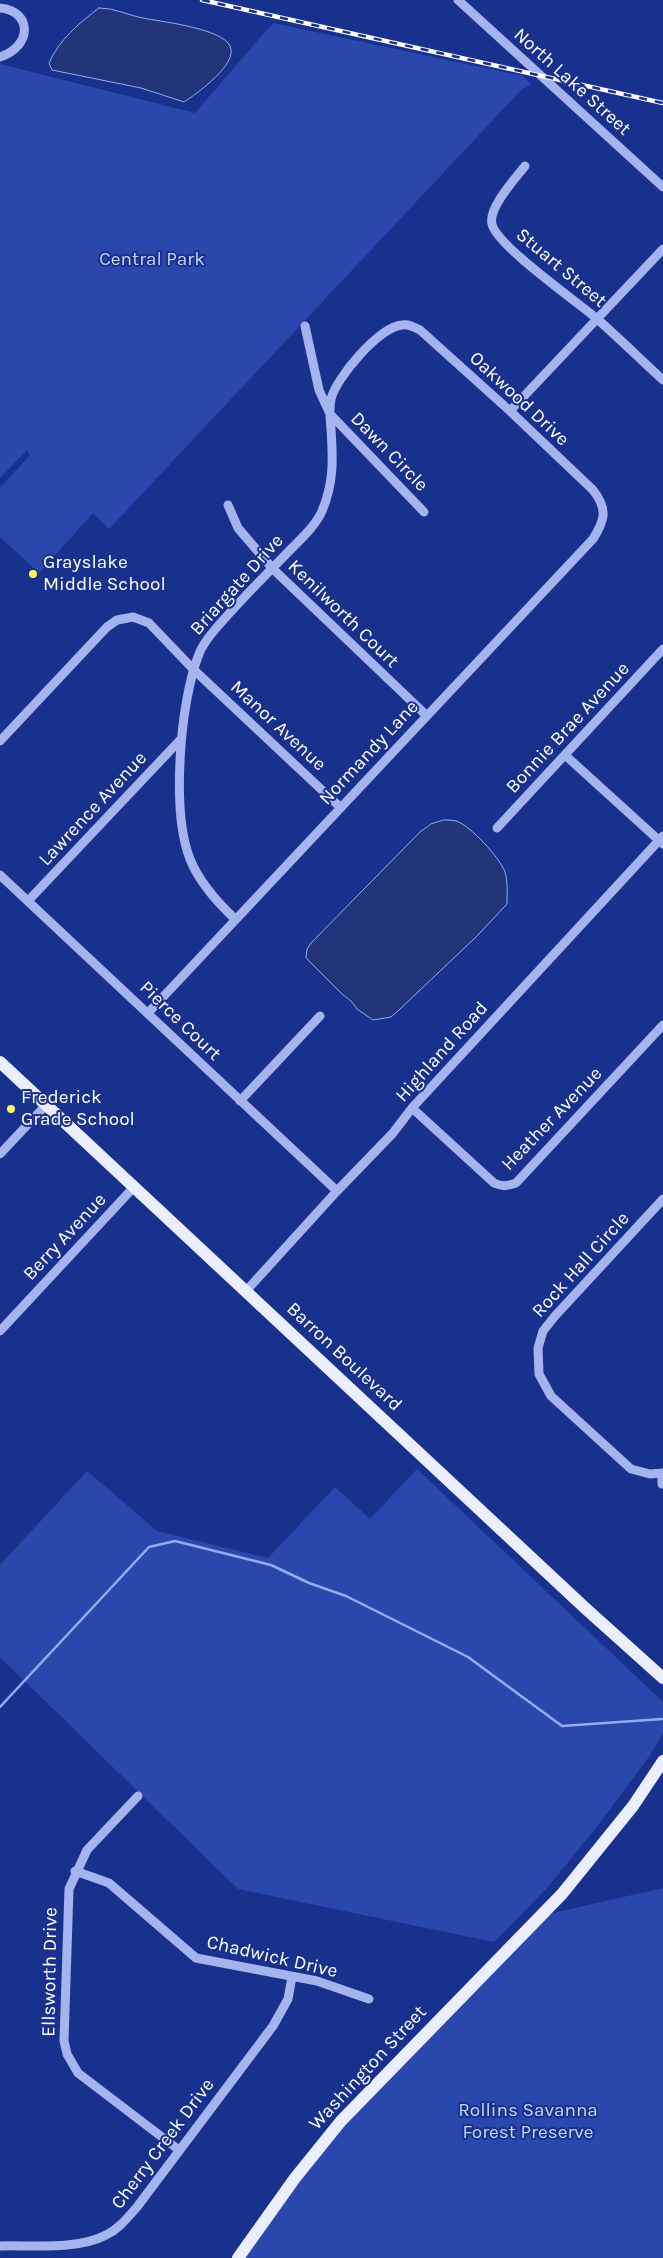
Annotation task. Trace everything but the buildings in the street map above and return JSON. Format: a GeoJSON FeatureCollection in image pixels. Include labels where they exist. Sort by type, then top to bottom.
{"type":"FeatureCollection","features":[{"type":"Feature","properties":{"kind":"main road","name":"Barron Boulevard"},"geometry":{"type":"LineString","coordinates":[[0,1062],[584,1607],[663,1678]]}},
{"type":"Feature","properties":{"kind":"main road","name":"Washington Street"},"geometry":{"type":"LineString","coordinates":[[238,2258],[295,2178],[341,2121],[562,1894],[633,1806],[663,1761]]}},
{"type":"Feature","properties":{"kind":"street","name":"North Lake Street"},"geometry":{"type":"LineString","coordinates":[[461,1],[663,188]]}},
{"type":"Feature","properties":{"kind":"street"},"geometry":{"type":"LineString","coordinates":[[0,8],[16,15],[22,22],[24,30],[24,38],[20,46],[13,52],[0,57]]}},
{"type":"Feature","properties":{"kind":"street","name":"Stuart Street"},"geometry":{"type":"LineString","coordinates":[[525,166],[494,208],[492,225],[498,237],[598,320],[663,380]]}},
{"type":"Feature","properties":{"kind":"street"},"geometry":{"type":"LineString","coordinates":[[510,411],[663,249]]}},
{"type":"Feature","properties":{"kind":"street","name":"Oakwood Drive"},"geometry":{"type":"LineString","coordinates":[[401,325],[420,330],[510,411],[594,490],[602,504],[603,510]]}},
{"type":"Feature","properties":{"kind":"street","name":"Briargate Drive"},"geometry":{"type":"LineString","coordinates":[[235,919],[219,904],[204,885],[190,860],[180,816],[181,739],[193,669],[199,651],[213,632],[273,569],[321,514],[330,491],[333,469],[330,401],[334,387],[344,373],[374,341],[384,333],[401,325]]}},
{"type":"Feature","properties":{"kind":"street","name":"Briargate Drive"},"geometry":{"type":"LineString","coordinates":[[305,326],[319,390],[330,414]]}},
{"type":"Feature","properties":{"kind":"street","name":"Dawn Circle"},"geometry":{"type":"LineString","coordinates":[[330,414],[424,512]]}},
{"type":"Feature","properties":{"kind":"street","name":"Kenilworth Court"},"geometry":{"type":"LineString","coordinates":[[228,505],[238,528],[273,569],[426,716]]}},
{"type":"Feature","properties":{"kind":"street","name":"Normandy Lane"},"geometry":{"type":"LineString","coordinates":[[148,1013],[340,806],[593,539],[602,524],[603,510]]}},
{"type":"Feature","properties":{"kind":"street","name":"Manor Avenue"},"geometry":{"type":"LineString","coordinates":[[0,741],[107,627],[117,620],[133,616],[149,623],[193,669],[340,806]]}},
{"type":"Feature","properties":{"kind":"street","name":"Bonnie Brae Avenue"},"geometry":{"type":"LineString","coordinates":[[497,828],[663,649]]}},
{"type":"Feature","properties":{"kind":"street","name":"Lawrence Avenue"},"geometry":{"type":"LineString","coordinates":[[28,901],[181,739]]}},
{"type":"Feature","properties":{"kind":"street"},"geometry":{"type":"LineString","coordinates":[[565,755],[662,840]]}},
{"type":"Feature","properties":{"kind":"street","name":"Highland Road"},"geometry":{"type":"LineString","coordinates":[[246,1291],[393,1133],[412,1108],[662,840]]}},
{"type":"Feature","properties":{"kind":"street","name":"Pierce Court"},"geometry":{"type":"LineString","coordinates":[[0,875],[337,1191]]}},
{"type":"Feature","properties":{"kind":"street"},"geometry":{"type":"LineString","coordinates":[[240,1101],[320,1016]]}},
{"type":"Feature","properties":{"kind":"street","name":"Heather Avenue"},"geometry":{"type":"LineString","coordinates":[[412,1108],[494,1183],[508,1186],[516,1183],[663,1024]]}},
{"type":"Feature","properties":{"kind":"street"},"geometry":{"type":"LineString","coordinates":[[0,1154],[46,1105]]}},
{"type":"Feature","properties":{"kind":"street","name":"Berry Avenue"},"geometry":{"type":"LineString","coordinates":[[0,1331],[134,1187]]}},
{"type":"Feature","properties":{"kind":"street","name":"Rock Hall Circle"},"geometry":{"type":"LineString","coordinates":[[663,1199],[555,1316],[543,1331],[534,1359],[551,1396],[622,1462],[639,1472],[663,1473]]}},
{"type":"Feature","properties":{"kind":"street"},"geometry":{"type":"LineString","coordinates":[[662,1484],[663,1473]]}},
{"type":"Feature","properties":{"kind":"street","name":"Ellsworth Drive"},"geometry":{"type":"LineString","coordinates":[[138,1796],[87,1850],[69,1889],[67,1901],[64,2041],[67,2054],[78,2073],[179,2150]]}},
{"type":"Feature","properties":{"kind":"street","name":"Chadwick Drive"},"geometry":{"type":"LineString","coordinates":[[76,1871],[109,1883],[196,1958],[317,1981],[369,1998]]}},
{"type":"Feature","properties":{"kind":"street","name":"Cherry Creek Drive"},"geometry":{"type":"LineString","coordinates":[[0,2246],[74,2244],[94,2240],[108,2234],[122,2224],[137,2207],[283,2011],[288,1999],[292,1977]]}},
{"type":"Feature","properties":{"kind":"green space","name":"Central Park"},"geometry":{"type":"Polygon","coordinates":[[[273,23],[523,76],[531,85],[522,89],[109,529],[93,513],[39,573],[0,537],[0,488],[30,455],[27,450],[0,478],[0,64],[195,113],[273,23]]]}},
{"type":"Feature","properties":{"kind":"green space"},"geometry":{"type":"Polygon","coordinates":[[[417,1469],[663,1702],[663,1734],[648,1758],[596,1828],[546,1889],[494,1942],[238,1889],[0,1657],[0,1565],[87,1471],[157,1531],[268,1558],[335,1487],[370,1519],[417,1469]]]}},
{"type":"Feature","properties":{"kind":"green space","name":"Rollins Savanna Forest Preserve"},"geometry":{"type":"Polygon","coordinates":[[[663,1888],[663,2258],[238,2258],[295,2178],[540,1916],[663,1888]]]}},
{"type":"Feature","properties":{"kind":"shaded area"},"geometry":{"type":"Polygon","coordinates":[[[99,8],[192,27],[216,35],[225,40],[230,46],[231,53],[228,61],[215,78],[184,102],[141,88],[52,70],[49,63],[64,39],[99,8]]]}},
{"type":"Feature","properties":{"kind":"shaded area"},"geometry":{"type":"Polygon","coordinates":[[[444,820],[456,821],[469,829],[497,859],[506,876],[507,904],[477,936],[391,1017],[373,1020],[357,1009],[306,958],[307,949],[420,832],[431,824],[444,820]]]}},
{"type":"Feature","properties":{"kind":"waterway"},"geometry":{"type":"LineString","coordinates":[[0,1707],[149,1547],[175,1541],[271,1565],[309,1583],[346,1596],[468,1657],[562,1726],[662,1719]]}},
{"type":"Feature","properties":{"kind":"railway"},"geometry":{"type":"LineString","coordinates":[[202,0],[663,103]]}},
{"type":"Feature","properties":{"kind":"place","name":"Grayslake Middle School"},"geometry":{"type":"Point","coordinates":[33,574]}},
{"type":"Feature","properties":{"kind":"place","name":"Frederick Grade School"},"geometry":{"type":"Point","coordinates":[11,1109]}}]}
